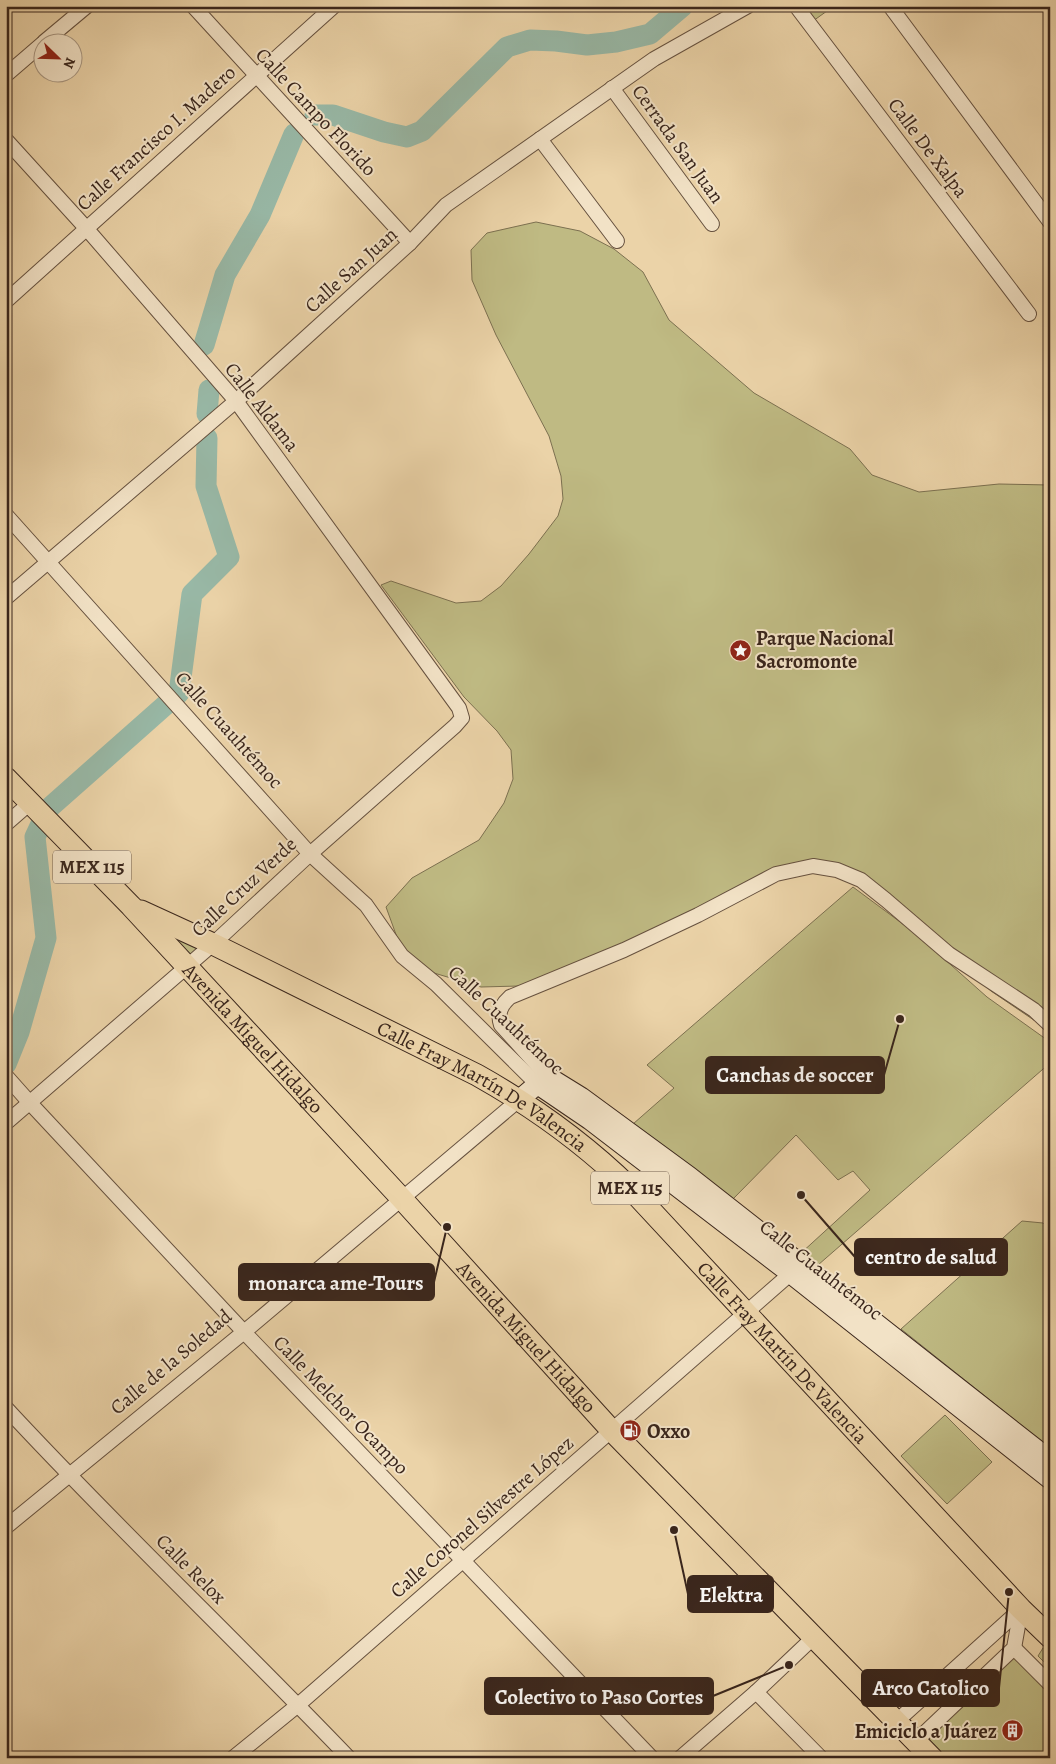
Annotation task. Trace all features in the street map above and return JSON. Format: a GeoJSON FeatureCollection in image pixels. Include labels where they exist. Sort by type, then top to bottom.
{"type":"FeatureCollection","features":[{"type":"Feature","properties":{"kind":"main road","name":"Avenida Miguel Hidalgo"},"geometry":{"type":"LineString","coordinates":[[6,778],[131,906],[402,1199],[612,1431],[932,1758]]}},
{"type":"Feature","properties":{"kind":"main road","name":"Calle Fray Martín De Valencia"},"geometry":{"type":"LineString","coordinates":[[131,906],[213,944],[477,1075],[520,1099],[576,1139],[604,1162],[747,1313],[1021,1609]]}},
{"type":"Feature","properties":{"kind":"main road","name":"Calle de la Soledad"},"geometry":{"type":"LineString","coordinates":[[520,1099],[542,1080]]}},
{"type":"Feature","properties":{"kind":"main road","name":"Calle Cuauhtémoc"},"geometry":{"type":"LineString","coordinates":[[542,1080],[581,1097],[615,1121],[726,1215],[997,1428],[1050,1479]]}},
{"type":"Feature","properties":{"kind":"main road","name":"Calle Cuauhtémoc"},"geometry":{"type":"LineString","coordinates":[[997,1428],[1050,1460]]}},
{"type":"Feature","properties":{"kind":"main road","name":"MEX 115"},"geometry":{"type":"LineString","coordinates":[[1021,1609],[1050,1637]]}},
{"type":"Feature","properties":{"kind":"street"},"geometry":{"type":"LineString","coordinates":[[56,32],[87,6]]}},
{"type":"Feature","properties":{"kind":"street","name":"Calle Campo Florido"},"geometry":{"type":"LineString","coordinates":[[193,6],[410,244]]}},
{"type":"Feature","properties":{"kind":"street","name":"Calle Francisco I. Madero"},"geometry":{"type":"LineString","coordinates":[[6,301],[334,6]]}},
{"type":"Feature","properties":{"kind":"street","name":"Calle San Juan"},"geometry":{"type":"LineString","coordinates":[[6,598],[236,401],[410,244],[446,205],[654,59],[748,6]]}},
{"type":"Feature","properties":{"kind":"street","name":"Calle De Xalpa"},"geometry":{"type":"LineString","coordinates":[[796,6],[1029,314]]}},
{"type":"Feature","properties":{"kind":"street"},"geometry":{"type":"LineString","coordinates":[[890,6],[1050,222]]}},
{"type":"Feature","properties":{"kind":"street"},"geometry":{"type":"LineString","coordinates":[[6,75],[32,53]]}},
{"type":"Feature","properties":{"kind":"street","name":"Cerrada San Juan"},"geometry":{"type":"LineString","coordinates":[[612,88],[712,224]]}},
{"type":"Feature","properties":{"kind":"street"},"geometry":{"type":"LineString","coordinates":[[540,139],[617,241]]}},
{"type":"Feature","properties":{"kind":"street","name":"Calle Aldama"},"geometry":{"type":"LineString","coordinates":[[6,140],[86,228],[236,401],[459,708],[462,718]]}},
{"type":"Feature","properties":{"kind":"street","name":"Calle Cuauhtémoc"},"geometry":{"type":"LineString","coordinates":[[6,515],[310,854],[366,905],[402,956],[436,984],[542,1080]]}},
{"type":"Feature","properties":{"kind":"street","name":"Calle Cruz Verde"},"geometry":{"type":"LineString","coordinates":[[6,1123],[213,944],[462,718]]}},
{"type":"Feature","properties":{"kind":"street"},"geometry":{"type":"LineString","coordinates":[[6,824],[34,807]]}},
{"type":"Feature","properties":{"kind":"street","name":"Calle Cuauhtémoc"},"geometry":{"type":"LineString","coordinates":[[542,1080],[501,1025],[498,1017],[502,1004],[510,997],[624,950],[698,916],[776,874],[813,866],[837,870],[861,880],[949,954],[1034,1010],[1050,1025]]}},
{"type":"Feature","properties":{"kind":"street","name":"Calle Melchor Ocampo"},"geometry":{"type":"LineString","coordinates":[[10,1080],[244,1332],[652,1758]]}},
{"type":"Feature","properties":{"kind":"street","name":"Calle de la Soledad"},"geometry":{"type":"LineString","coordinates":[[6,1527],[244,1332],[520,1099]]}},
{"type":"Feature","properties":{"kind":"street","name":"Calle Coronel Silvestre López"},"geometry":{"type":"LineString","coordinates":[[233,1758],[298,1705],[796,1269]]}},
{"type":"Feature","properties":{"kind":"street","name":"Calle Relox"},"geometry":{"type":"LineString","coordinates":[[6,1408],[69,1476],[349,1758]]}},
{"type":"Feature","properties":{"kind":"street"},"geometry":{"type":"LineString","coordinates":[[916,1742],[1014,1648],[1021,1609]]}},
{"type":"Feature","properties":{"kind":"street"},"geometry":{"type":"LineString","coordinates":[[897,1721],[1021,1609]]}},
{"type":"Feature","properties":{"kind":"street"},"geometry":{"type":"LineString","coordinates":[[680,1758],[756,1692],[814,1637]]}},
{"type":"Feature","properties":{"kind":"street"},"geometry":{"type":"LineString","coordinates":[[1014,1648],[1050,1684]]}},
{"type":"Feature","properties":{"kind":"street"},"geometry":{"type":"LineString","coordinates":[[756,1692],[821,1758]]}},
{"type":"Feature","properties":{"kind":"shaded area"},"geometry":{"type":"Polygon","coordinates":[[[801,6],[834,6],[813,21],[801,6]]]}},
{"type":"Feature","properties":{"kind":"shaded area","name":"Parque Nacional Sacromonte"},"geometry":{"type":"Polygon","coordinates":[[[536,222],[580,231],[614,249],[643,272],[669,320],[754,393],[850,449],[872,475],[919,492],[999,484],[1050,485],[1050,1031],[991,991],[910,919],[839,873],[787,873],[663,933],[519,986],[481,987],[434,973],[410,960],[402,951],[386,907],[412,878],[479,840],[504,803],[513,779],[511,750],[497,731],[464,697],[381,585],[391,581],[456,603],[481,601],[501,586],[529,554],[558,516],[563,499],[561,476],[549,436],[496,335],[472,280],[471,250],[487,233],[536,222]]]}},
{"type":"Feature","properties":{"kind":"shaded area"},"geometry":{"type":"Polygon","coordinates":[[[853,887],[915,933],[987,997],[1050,1042],[1050,1063],[818,1265],[800,1254],[870,1190],[853,1171],[838,1180],[796,1135],[733,1199],[633,1124],[674,1088],[647,1065],[853,887]]]}},
{"type":"Feature","properties":{"kind":"shaded area"},"geometry":{"type":"Polygon","coordinates":[[[168,931],[200,947],[183,964],[168,931]]]}},
{"type":"Feature","properties":{"kind":"shaded area"},"geometry":{"type":"Polygon","coordinates":[[[1022,1221],[1043,1223],[1050,1230],[1050,1448],[901,1329],[1022,1221]]]}},
{"type":"Feature","properties":{"kind":"shaded area"},"geometry":{"type":"Polygon","coordinates":[[[945,1415],[992,1462],[947,1504],[901,1456],[945,1415]]]}},
{"type":"Feature","properties":{"kind":"shaded area"},"geometry":{"type":"Polygon","coordinates":[[[1048,1647],[1050,1649],[1050,1668],[1038,1656],[1043,1648],[1048,1647]]]}},
{"type":"Feature","properties":{"kind":"shaded area"},"geometry":{"type":"Polygon","coordinates":[[[1012,1656],[1050,1694],[1050,1758],[940,1758],[923,1741],[1012,1656]]]}},
{"type":"Feature","properties":{"kind":"waterway"},"geometry":{"type":"LineString","coordinates":[[315,115],[333,115],[384,132],[407,137],[422,131],[507,47],[530,40],[587,45],[616,42],[650,34],[683,6]]}},
{"type":"Feature","properties":{"kind":"waterway"},"geometry":{"type":"LineString","coordinates":[[204,345],[225,275],[260,215],[294,134]]}},
{"type":"Feature","properties":{"kind":"waterway"},"geometry":{"type":"LineString","coordinates":[[207,414],[209,390]]}},
{"type":"Feature","properties":{"kind":"waterway"},"geometry":{"type":"LineString","coordinates":[[6,1064],[19,1032],[46,938],[35,837],[48,809],[179,693],[192,594],[229,557],[206,486],[207,438]]}},
{"type":"Feature","properties":{"kind":"place","name":"Parque Nacional Sacromonte"},"geometry":{"type":"Point","coordinates":[740,650]}},
{"type":"Feature","properties":{"kind":"place","name":"Canchas de soccer"},"geometry":{"type":"Point","coordinates":[900,1019]}},
{"type":"Feature","properties":{"kind":"place","name":"centro de salud"},"geometry":{"type":"Point","coordinates":[801,1195]}},
{"type":"Feature","properties":{"kind":"place","name":"monarca ame-Tours"},"geometry":{"type":"Point","coordinates":[447,1227]}},
{"type":"Feature","properties":{"kind":"place","name":"Oxxo"},"geometry":{"type":"Point","coordinates":[631,1431]}},
{"type":"Feature","properties":{"kind":"place","name":"Elektra"},"geometry":{"type":"Point","coordinates":[674,1530]}},
{"type":"Feature","properties":{"kind":"place","name":"Arco Catolico"},"geometry":{"type":"Point","coordinates":[1009,1592]}},
{"type":"Feature","properties":{"kind":"place","name":"Colectivo to Paso Cortes"},"geometry":{"type":"Point","coordinates":[789,1665]}},
{"type":"Feature","properties":{"kind":"place","name":"Emiciclo a Juárez"},"geometry":{"type":"Point","coordinates":[1013,1731]}}]}
